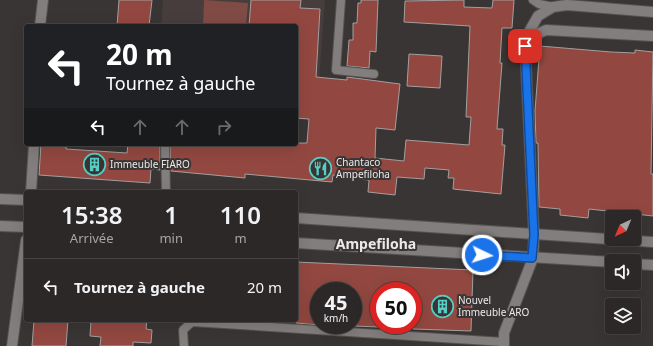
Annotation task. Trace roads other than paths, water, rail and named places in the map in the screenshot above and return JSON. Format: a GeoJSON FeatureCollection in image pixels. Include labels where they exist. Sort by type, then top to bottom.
{"type":"FeatureCollection","features":[{"type":"Feature","properties":{"kind":"main road"},"geometry":{"type":"LineString","coordinates":[[40,24],[43,0]]}},
{"type":"Feature","properties":{"kind":"main road"},"geometry":{"type":"LineString","coordinates":[[504,344],[504,333],[532,258],[534,235],[525,46],[530,30],[538,16],[553,7],[567,5],[653,12]]}},
{"type":"Feature","properties":{"kind":"main road"},"geometry":{"type":"LineString","coordinates":[[525,46],[533,36],[546,30],[653,36]]}},
{"type":"Feature","properties":{"kind":"main road"},"geometry":{"type":"LineString","coordinates":[[31,190],[34,146]]}},
{"type":"Feature","properties":{"kind":"main road"},"geometry":{"type":"LineString","coordinates":[[0,199],[24,200]]}},
{"type":"Feature","properties":{"kind":"main road"},"geometry":{"type":"LineString","coordinates":[[298,218],[653,242]]}},
{"type":"Feature","properties":{"kind":"main road"},"geometry":{"type":"LineString","coordinates":[[0,226],[24,227]]}},
{"type":"Feature","properties":{"kind":"main road"},"geometry":{"type":"LineString","coordinates":[[298,243],[605,262]]}},
{"type":"Feature","properties":{"kind":"main road"},"geometry":{"type":"LineString","coordinates":[[12,346],[24,258]]}},
{"type":"Feature","properties":{"kind":"main road"},"geometry":{"type":"LineString","coordinates":[[641,264],[653,265]]}},
{"type":"Feature","properties":{"kind":"lane"},"geometry":{"type":"LineString","coordinates":[[341,0],[336,70],[374,74]]}},
{"type":"Feature","properties":{"kind":"lane"},"geometry":{"type":"LineString","coordinates":[[533,0],[539,4],[553,7]]}},
{"type":"Feature","properties":{"kind":"lane"},"geometry":{"type":"LineString","coordinates":[[165,146],[166,190]]}},
{"type":"Feature","properties":{"kind":"lane"},"geometry":{"type":"LineString","coordinates":[[184,346],[183,330],[191,322]]}},
{"type":"Feature","properties":{"kind":"lane"},"geometry":{"type":"LineString","coordinates":[[206,322],[504,344]]}},
{"type":"Feature","properties":{"kind":"place","name":"Immeuble FIARO"},"geometry":{"type":"Point","coordinates":[95,164]}},
{"type":"Feature","properties":{"kind":"place","name":"Chantaco Ampefiloha"},"geometry":{"type":"Point","coordinates":[320,168]}},
{"type":"Feature","properties":{"kind":"place","name":"Nouvel Immeuble ARO"},"geometry":{"type":"Point","coordinates":[442,306]}},
{"type":"Feature","properties":{"kind":"district","name":"Ampefiloha"},"geometry":{"type":"Point","coordinates":[376,243]}}]}
